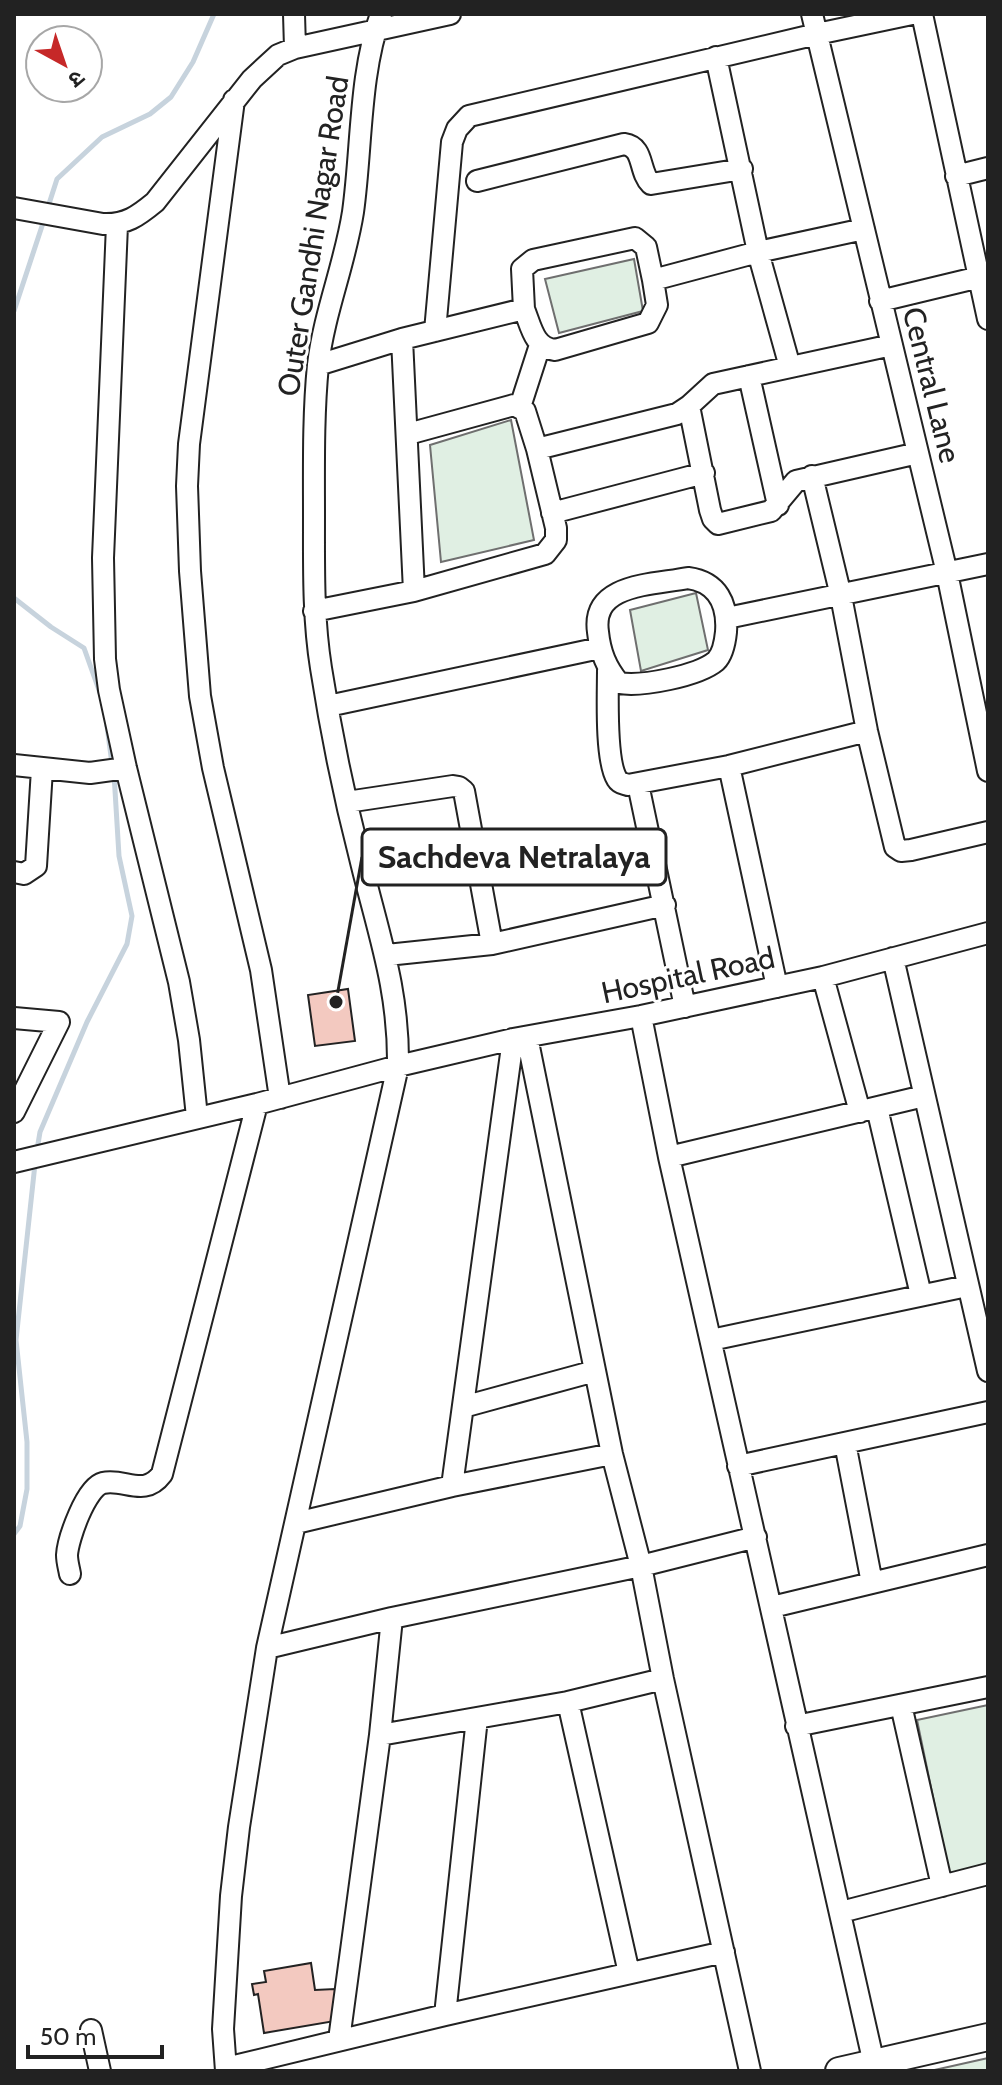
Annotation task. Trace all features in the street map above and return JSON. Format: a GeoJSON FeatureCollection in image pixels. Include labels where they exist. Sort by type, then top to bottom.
{"type":"FeatureCollection","features":[{"type":"Feature","properties":{"kind":"main road"},"geometry":{"type":"LineString","coordinates":[[839,2071],[988,2037]]}},
{"type":"Feature","properties":{"kind":"street"},"geometry":{"type":"LineString","coordinates":[[294,14],[295,48]]}},
{"type":"Feature","properties":{"kind":"street"},"geometry":{"type":"LineString","coordinates":[[14,208],[117,225],[136,218],[155,202],[234,100],[278,55],[378,22],[450,14]]}},
{"type":"Feature","properties":{"kind":"street"},"geometry":{"type":"LineString","coordinates":[[435,331],[452,142],[463,122],[479,112],[716,57],[815,24],[912,14]]}},
{"type":"Feature","properties":{"kind":"street"},"geometry":{"type":"LineString","coordinates":[[922,14],[956,176],[983,276],[988,319]]}},
{"type":"Feature","properties":{"kind":"street","name":"Outer Gandhi Nagar Road"},"geometry":{"type":"LineString","coordinates":[[226,2070],[223,2029],[231,1896],[267,1648],[398,1066],[397,1009],[387,955],[347,802],[314,611],[314,454],[318,365],[353,211],[378,22]]}},
{"type":"Feature","properties":{"kind":"street","name":"Central Lane"},"geometry":{"type":"LineString","coordinates":[[815,24],[947,573],[988,771]]}},
{"type":"Feature","properties":{"kind":"street"},"geometry":{"type":"LineString","coordinates":[[716,57],[758,252],[790,367]]}},
{"type":"Feature","properties":{"kind":"street"},"geometry":{"type":"LineString","coordinates":[[234,100],[189,444],[190,571],[204,718],[261,970],[280,1098]]}},
{"type":"Feature","properties":{"kind":"street"},"geometry":{"type":"LineString","coordinates":[[477,181],[624,144],[635,147],[639,152],[643,173],[651,184],[742,169]]}},
{"type":"Feature","properties":{"kind":"street"},"geometry":{"type":"LineString","coordinates":[[956,176],[988,168]]}},
{"type":"Feature","properties":{"kind":"street"},"geometry":{"type":"LineString","coordinates":[[117,225],[102,595],[109,690],[122,769],[179,982],[197,1117]]}},
{"type":"Feature","properties":{"kind":"street"},"geometry":{"type":"LineString","coordinates":[[653,280],[758,252],[864,229]]}},
{"type":"Feature","properties":{"kind":"street"},"geometry":{"type":"LineString","coordinates":[[635,238],[646,247],[657,305],[648,323],[555,350],[546,349],[540,345],[524,309],[522,269],[533,260],[635,238]]}},
{"type":"Feature","properties":{"kind":"street"},"geometry":{"type":"LineString","coordinates":[[880,301],[983,276]]}},
{"type":"Feature","properties":{"kind":"street"},"geometry":{"type":"LineString","coordinates":[[318,365],[402,339],[524,309]]}},
{"type":"Feature","properties":{"kind":"street"},"geometry":{"type":"LineString","coordinates":[[402,339],[414,591]]}},
{"type":"Feature","properties":{"kind":"street"},"geometry":{"type":"LineString","coordinates":[[520,407],[540,345]]}},
{"type":"Feature","properties":{"kind":"street"},"geometry":{"type":"LineString","coordinates":[[537,449],[662,418],[689,406],[713,384],[892,345]]}},
{"type":"Feature","properties":{"kind":"street"},"geometry":{"type":"LineString","coordinates":[[749,376],[778,505]]}},
{"type":"Feature","properties":{"kind":"street"},"geometry":{"type":"LineString","coordinates":[[314,611],[414,591],[545,554],[556,540],[537,449],[529,421],[520,407],[514,405],[408,434]]}},
{"type":"Feature","properties":{"kind":"street"},"geometry":{"type":"LineString","coordinates":[[689,406],[710,510],[718,524],[762,515],[778,505],[796,481],[918,453]]}},
{"type":"Feature","properties":{"kind":"street"},"geometry":{"type":"LineString","coordinates":[[552,513],[704,473]]}},
{"type":"Feature","properties":{"kind":"street"},"geometry":{"type":"LineString","coordinates":[[812,476],[895,847],[901,851],[911,850],[988,832]]}},
{"type":"Feature","properties":{"kind":"street"},"geometry":{"type":"LineString","coordinates":[[727,618],[988,564]]}},
{"type":"Feature","properties":{"kind":"street"},"geometry":{"type":"LineString","coordinates":[[608,670],[619,683],[641,685],[702,669],[718,660],[723,649],[727,618],[718,593],[701,580],[688,578],[620,591],[600,605],[596,617],[600,648],[608,670],[608,724],[614,770],[623,784],[638,784],[729,766],[867,731]]}},
{"type":"Feature","properties":{"kind":"street"},"geometry":{"type":"LineString","coordinates":[[328,706],[600,648]]}},
{"type":"Feature","properties":{"kind":"street"},"geometry":{"type":"LineString","coordinates":[[14,765],[90,773],[122,769]]}},
{"type":"Feature","properties":{"kind":"street"},"geometry":{"type":"LineString","coordinates":[[729,766],[777,987]]}},
{"type":"Feature","properties":{"kind":"street"},"geometry":{"type":"LineString","coordinates":[[14,872],[24,874],[36,866],[42,769]]}},
{"type":"Feature","properties":{"kind":"street"},"geometry":{"type":"LineString","coordinates":[[638,784],[685,1007]]}},
{"type":"Feature","properties":{"kind":"street"},"geometry":{"type":"LineString","coordinates":[[347,802],[453,786],[464,791],[492,944]]}},
{"type":"Feature","properties":{"kind":"street"},"geometry":{"type":"LineString","coordinates":[[387,955],[492,944],[665,905]]}},
{"type":"Feature","properties":{"kind":"street","name":"Hospital Road"},"geometry":{"type":"LineString","coordinates":[[14,1162],[257,1104],[398,1066],[823,977],[988,933]]}},
{"type":"Feature","properties":{"kind":"street"},"geometry":{"type":"LineString","coordinates":[[893,958],[988,1371]]}},
{"type":"Feature","properties":{"kind":"street"},"geometry":{"type":"LineString","coordinates":[[823,977],[868,1110],[921,1295]]}},
{"type":"Feature","properties":{"kind":"street"},"geometry":{"type":"LineString","coordinates":[[641,1016],[669,1157],[874,2064]]}},
{"type":"Feature","properties":{"kind":"street"},"geometry":{"type":"LineString","coordinates":[[14,1018],[59,1022],[14,1112]]}},
{"type":"Feature","properties":{"kind":"street"},"geometry":{"type":"LineString","coordinates":[[520,1038],[612,1454],[641,1566],[750,2071]]}},
{"type":"Feature","properties":{"kind":"street"},"geometry":{"type":"LineString","coordinates":[[452,1486],[520,1038]]}},
{"type":"Feature","properties":{"kind":"street"},"geometry":{"type":"LineString","coordinates":[[669,1157],[924,1096]]}},
{"type":"Feature","properties":{"kind":"street"},"geometry":{"type":"LineString","coordinates":[[70,1574],[68,1549],[89,1493],[106,1482],[143,1488],[162,1474],[257,1104]]}},
{"type":"Feature","properties":{"kind":"street"},"geometry":{"type":"LineString","coordinates":[[711,1340],[967,1286]]}},
{"type":"Feature","properties":{"kind":"street"},"geometry":{"type":"LineString","coordinates":[[463,1407],[595,1371]]}},
{"type":"Feature","properties":{"kind":"street"},"geometry":{"type":"LineString","coordinates":[[738,1466],[988,1412]]}},
{"type":"Feature","properties":{"kind":"street"},"geometry":{"type":"LineString","coordinates":[[845,1443],[872,1583]]}},
{"type":"Feature","properties":{"kind":"street"},"geometry":{"type":"LineString","coordinates":[[296,1523],[452,1486],[612,1454]]}},
{"type":"Feature","properties":{"kind":"street"},"geometry":{"type":"LineString","coordinates":[[267,1648],[392,1618],[641,1566],[756,1537]]}},
{"type":"Feature","properties":{"kind":"street"},"geometry":{"type":"LineString","coordinates":[[772,1607],[988,1555]]}},
{"type":"Feature","properties":{"kind":"street"},"geometry":{"type":"LineString","coordinates":[[339,2040],[380,1735],[392,1618]]}},
{"type":"Feature","properties":{"kind":"street"},"geometry":{"type":"LineString","coordinates":[[380,1735],[568,1702],[663,1679]]}},
{"type":"Feature","properties":{"kind":"street"},"geometry":{"type":"LineString","coordinates":[[796,1726],[988,1687]]}},
{"type":"Feature","properties":{"kind":"street"},"geometry":{"type":"LineString","coordinates":[[568,1702],[629,1973]]}},
{"type":"Feature","properties":{"kind":"street"},"geometry":{"type":"LineString","coordinates":[[901,1705],[942,1886]]}},
{"type":"Feature","properties":{"kind":"street"},"geometry":{"type":"LineString","coordinates":[[445,2015],[477,1718]]}},
{"type":"Feature","properties":{"kind":"street"},"geometry":{"type":"LineString","coordinates":[[841,1912],[988,1874]]}},
{"type":"Feature","properties":{"kind":"street"},"geometry":{"type":"LineString","coordinates":[[226,2070],[339,2040],[724,1952]]}},
{"type":"Feature","properties":{"kind":"street"},"geometry":{"type":"LineString","coordinates":[[91,2030],[100,2071]]}},
{"type":"Feature","properties":{"kind":"green space"},"geometry":{"type":"Polygon","coordinates":[[[634,259],[643,311],[559,333],[545,279],[634,259]]]}},
{"type":"Feature","properties":{"kind":"green space"},"geometry":{"type":"Polygon","coordinates":[[[511,420],[534,540],[441,562],[430,445],[511,420]]]}},
{"type":"Feature","properties":{"kind":"green space"},"geometry":{"type":"Polygon","coordinates":[[[696,593],[708,650],[641,671],[630,610],[696,593]]]}},
{"type":"Feature","properties":{"kind":"green space"},"geometry":{"type":"Polygon","coordinates":[[[988,1705],[988,1866],[949,1874],[917,1720],[988,1705]]]}},
{"type":"Feature","properties":{"kind":"green space"},"geometry":{"type":"Polygon","coordinates":[[[988,2058],[988,2071],[930,2071],[988,2058]]]}},
{"type":"Feature","properties":{"kind":"building"},"geometry":{"type":"Polygon","coordinates":[[[348,989],[355,1041],[315,1046],[308,995],[348,989]]]}},
{"type":"Feature","properties":{"kind":"building"},"geometry":{"type":"Polygon","coordinates":[[[311,1963],[315,1990],[335,1989],[335,2021],[264,2033],[258,1994],[254,1995],[252,1984],[266,1982],[264,1971],[311,1963]]]}},
{"type":"Feature","properties":{"kind":"waterway"},"geometry":{"type":"LineString","coordinates":[[48,207],[57,179],[102,137],[150,114],[171,97],[193,62],[214,14]]}},
{"type":"Feature","properties":{"kind":"waterway"},"geometry":{"type":"LineString","coordinates":[[14,311],[45,217]]}},
{"type":"Feature","properties":{"kind":"waterway"},"geometry":{"type":"LineString","coordinates":[[14,598],[84,648],[100,693]]}},
{"type":"Feature","properties":{"kind":"waterway"},"geometry":{"type":"LineString","coordinates":[[107,726],[112,764]]}},
{"type":"Feature","properties":{"kind":"waterway"},"geometry":{"type":"LineString","coordinates":[[37,1150],[40,1132],[87,1022],[127,944],[132,916],[119,856],[114,774]]}},
{"type":"Feature","properties":{"kind":"waterway"},"geometry":{"type":"LineString","coordinates":[[14,1534],[20,1526],[27,1489],[27,1442],[16,1340],[35,1164]]}},
{"type":"Feature","properties":{"kind":"place","name":"Sachdeva Netralaya"},"geometry":{"type":"Point","coordinates":[336,1002]}}]}
